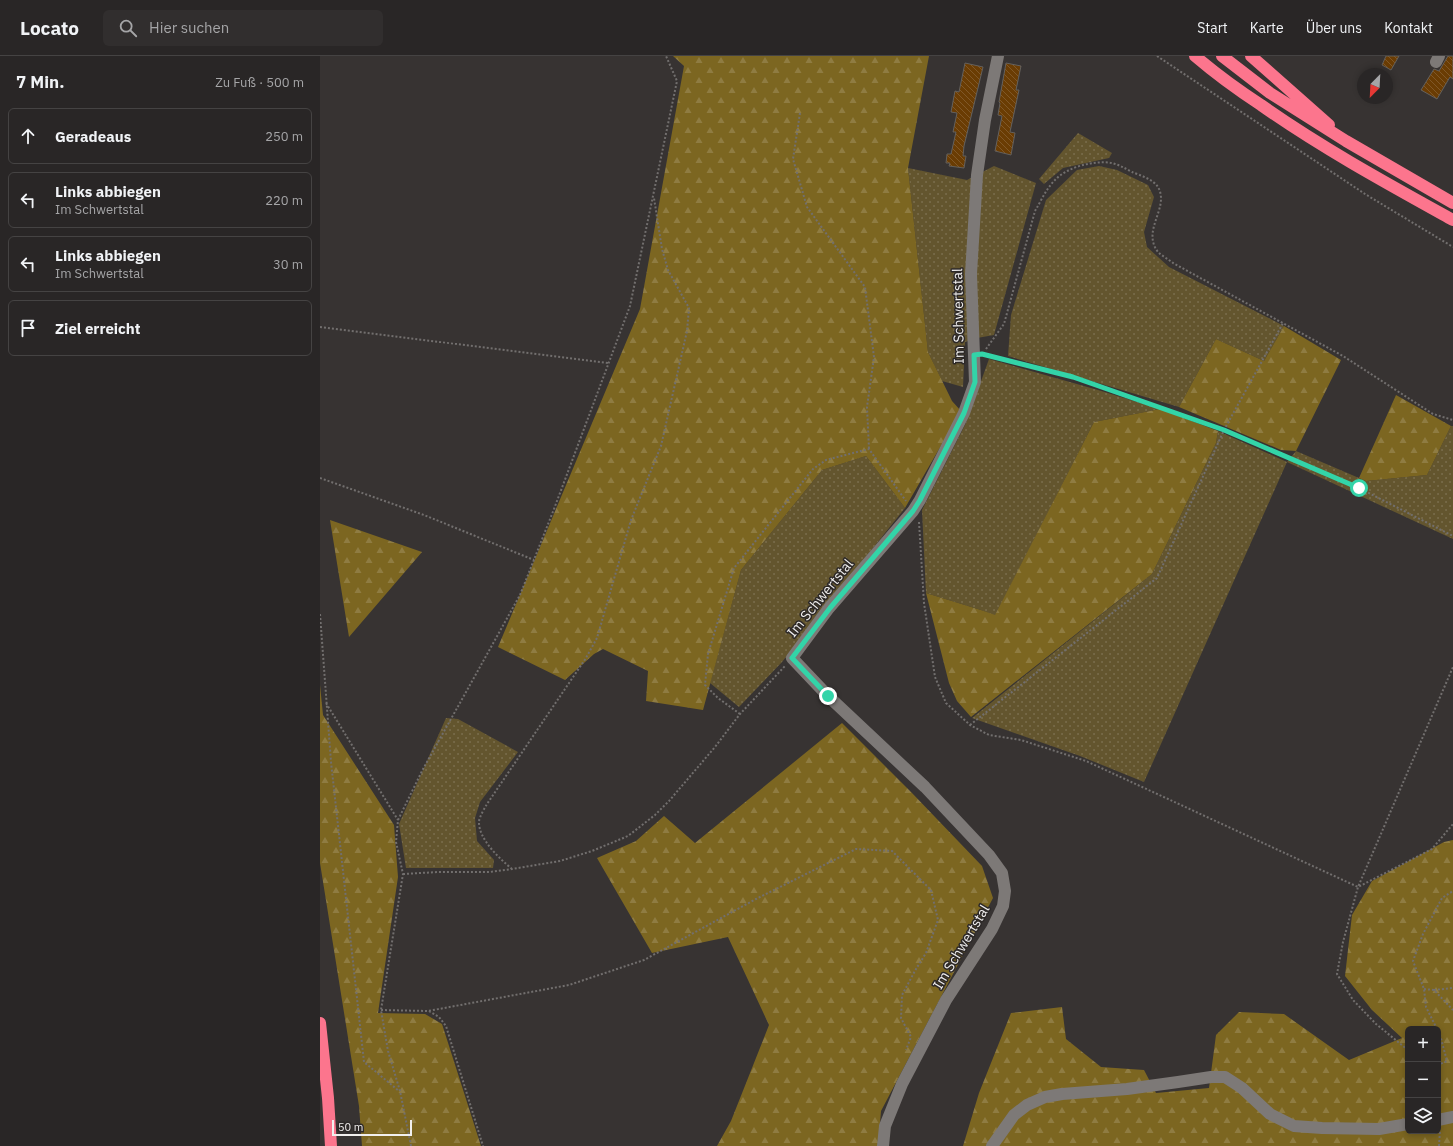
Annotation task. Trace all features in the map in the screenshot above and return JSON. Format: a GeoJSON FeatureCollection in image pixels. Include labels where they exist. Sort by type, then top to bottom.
{"type":"FeatureCollection","features":[{"type":"Feature","properties":{"kind":"highway"},"geometry":{"type":"LineString","coordinates":[[1195,56],[1294,128],[1357,166],[1453,220]]}},
{"type":"Feature","properties":{"kind":"highway"},"geometry":{"type":"LineString","coordinates":[[1222,56],[1270,93],[1346,141],[1453,203]]}},
{"type":"Feature","properties":{"kind":"highway"},"geometry":{"type":"LineString","coordinates":[[1251,56],[1288,89],[1322,116],[1346,141]]}},
{"type":"Feature","properties":{"kind":"highway"},"geometry":{"type":"LineString","coordinates":[[320,1023],[328,1098],[331,1146]]}},
{"type":"Feature","properties":{"kind":"street","name":"Im Schwertstal"},"geometry":{"type":"LineString","coordinates":[[883,1146],[884,1126],[905,1078],[946,1000],[992,929],[1003,906],[1005,891],[1002,873],[989,855],[925,787],[828,696],[792,658],[830,608],[913,511],[964,413],[975,382],[971,274],[977,175],[985,120],[998,56]]}},
{"type":"Feature","properties":{"kind":"street"},"geometry":{"type":"LineString","coordinates":[[992,1146],[1014,1115],[1027,1105],[1045,1097],[1062,1094],[1127,1089],[1211,1077],[1225,1077],[1242,1088],[1270,1114],[1294,1126],[1379,1129],[1405,1125]]}},
{"type":"Feature","properties":{"kind":"path"},"geometry":{"type":"LineString","coordinates":[[411,1146],[400,1091],[388,1051],[381,1010],[403,874],[396,842],[398,820],[422,771],[520,595],[630,306],[677,81],[666,56]]}},
{"type":"Feature","properties":{"kind":"path"},"geometry":{"type":"LineString","coordinates":[[1157,56],[1365,194],[1453,248]]}},
{"type":"Feature","properties":{"kind":"path"},"geometry":{"type":"LineString","coordinates":[[800,113],[793,159],[807,208],[865,287],[874,357],[867,407],[869,449],[913,511],[918,521],[920,531],[924,603],[934,677],[946,703],[970,725],[989,734],[1021,740],[1086,761],[1358,887]]}},
{"type":"Feature","properties":{"kind":"path"},"geometry":{"type":"LineString","coordinates":[[1453,420],[1433,414],[1343,356],[1173,263],[1159,253],[1154,244],[1152,232],[1161,198],[1157,186],[1151,181],[1122,167],[1104,162],[1073,167],[1062,173],[1054,180],[1035,211],[1004,324],[982,354],[1073,377],[1224,430],[1359,488],[1453,536]]}},
{"type":"Feature","properties":{"kind":"path"},"geometry":{"type":"LineString","coordinates":[[512,869],[501,859],[481,834],[479,821],[487,804],[586,658],[597,638],[632,520],[661,446],[687,331],[689,308],[668,270],[662,249],[654,194]]}},
{"type":"Feature","properties":{"kind":"path"},"geometry":{"type":"LineString","coordinates":[[970,725],[1157,578],[1224,430],[1283,323]]}},
{"type":"Feature","properties":{"kind":"path"},"geometry":{"type":"LineString","coordinates":[[320,327],[608,363]]}},
{"type":"Feature","properties":{"kind":"path"},"geometry":{"type":"LineString","coordinates":[[740,714],[718,698],[705,685],[708,654],[734,568],[813,469],[826,460],[869,449]]}},
{"type":"Feature","properties":{"kind":"path"},"geometry":{"type":"LineString","coordinates":[[320,478],[424,515],[534,560]]}},
{"type":"Feature","properties":{"kind":"path"},"geometry":{"type":"LineString","coordinates":[[320,614],[330,762],[364,1062],[400,1091]]}},
{"type":"Feature","properties":{"kind":"path"},"geometry":{"type":"LineString","coordinates":[[403,874],[490,872],[560,861],[592,851],[628,836],[656,815],[715,747],[740,714],[792,658]]}},
{"type":"Feature","properties":{"kind":"path"},"geometry":{"type":"LineString","coordinates":[[1405,1048],[1376,1024],[1354,1000],[1337,974],[1343,942],[1358,887],[1453,667]]}},
{"type":"Feature","properties":{"kind":"path"},"geometry":{"type":"LineString","coordinates":[[326,703],[398,820]]}},
{"type":"Feature","properties":{"kind":"path"},"geometry":{"type":"LineString","coordinates":[[1358,887],[1432,849],[1453,824]]}},
{"type":"Feature","properties":{"kind":"path"},"geometry":{"type":"LineString","coordinates":[[381,1010],[428,1010],[569,985],[644,960],[756,899],[856,849],[892,851],[931,890],[938,920],[926,953],[902,995],[901,1018],[911,1037],[904,1056]]}},
{"type":"Feature","properties":{"kind":"path"},"geometry":{"type":"LineString","coordinates":[[1436,1026],[1426,1007],[1424,989],[1413,961],[1423,934],[1442,898],[1453,891]]}},
{"type":"Feature","properties":{"kind":"path"},"geometry":{"type":"LineString","coordinates":[[1424,989],[1434,990],[1453,988]]}},
{"type":"Feature","properties":{"kind":"path"},"geometry":{"type":"LineString","coordinates":[[1434,990],[1453,1010]]}},
{"type":"Feature","properties":{"kind":"path"},"geometry":{"type":"LineString","coordinates":[[428,1010],[439,1017],[446,1026],[483,1146]]}},
{"type":"Feature","properties":{"kind":"path"},"geometry":{"type":"LineString","coordinates":[[1441,1040],[1447,1061],[1441,1064]]}},
{"type":"Feature","properties":{"kind":"path"},"geometry":{"type":"LineString","coordinates":[[1439,1146],[1444,1119]]}},
{"type":"Feature","properties":{"kind":"shaded area"},"geometry":{"type":"Polygon","coordinates":[[[1078,133],[1112,153],[1109,158],[1063,168],[1044,184],[1039,179],[1078,133]]]}},
{"type":"Feature","properties":{"kind":"shaded area"},"geometry":{"type":"Polygon","coordinates":[[[994,166],[1036,183],[994,335],[965,342],[963,387],[942,381],[928,352],[908,168],[967,180],[994,166]]]}},
{"type":"Feature","properties":{"kind":"shaded area"},"geometry":{"type":"Polygon","coordinates":[[[1099,166],[1117,170],[1148,185],[1154,197],[1144,232],[1147,247],[1169,267],[1284,326],[1264,361],[1216,339],[1179,407],[1008,356],[1011,315],[1046,200],[1077,170],[1099,166]]]}},
{"type":"Feature","properties":{"kind":"shaded area"},"geometry":{"type":"Polygon","coordinates":[[[989,359],[1160,409],[1094,422],[995,616],[981,610],[926,593],[922,510],[966,423],[989,359]]]}},
{"type":"Feature","properties":{"kind":"shaded area"},"geometry":{"type":"Polygon","coordinates":[[[1451,426],[1453,426],[1453,539],[1287,462],[1296,451],[1366,481],[1427,475],[1451,426]]]}},
{"type":"Feature","properties":{"kind":"shaded area"},"geometry":{"type":"Polygon","coordinates":[[[1218,431],[1287,462],[1144,782],[1080,756],[972,718],[1152,574],[1216,443],[1218,431]]]}},
{"type":"Feature","properties":{"kind":"shaded area"},"geometry":{"type":"Polygon","coordinates":[[[866,456],[905,508],[782,662],[739,707],[710,683],[741,570],[822,470],[866,456]]]}},
{"type":"Feature","properties":{"kind":"shaded area"},"geometry":{"type":"Polygon","coordinates":[[[446,718],[458,719],[518,752],[480,802],[475,818],[477,841],[494,860],[493,868],[406,868],[399,824],[446,718]]]}},
{"type":"Feature","properties":{"kind":"green space"},"geometry":{"type":"Polygon","coordinates":[[[673,56],[929,56],[908,168],[928,352],[952,401],[961,411],[905,508],[866,456],[822,470],[741,570],[703,710],[646,701],[648,671],[603,649],[594,654],[565,680],[498,647],[640,309],[684,66],[673,56]]]}},
{"type":"Feature","properties":{"kind":"green space"},"geometry":{"type":"Polygon","coordinates":[[[1284,326],[1341,360],[1296,451],[1281,450],[1179,407],[1216,339],[1264,361],[1284,326]]]}},
{"type":"Feature","properties":{"kind":"green space"},"geometry":{"type":"Polygon","coordinates":[[[1396,395],[1451,426],[1427,475],[1366,481],[1359,478],[1396,395]]]}},
{"type":"Feature","properties":{"kind":"green space"},"geometry":{"type":"Polygon","coordinates":[[[1160,409],[1218,431],[1216,443],[1152,574],[971,717],[957,701],[949,683],[926,593],[995,615],[1094,422],[1160,409]]]}},
{"type":"Feature","properties":{"kind":"green space"},"geometry":{"type":"Polygon","coordinates":[[[330,520],[422,552],[349,637],[330,520]]]}},
{"type":"Feature","properties":{"kind":"green space"},"geometry":{"type":"Polygon","coordinates":[[[320,685],[323,715],[394,825],[398,877],[378,1013],[425,1014],[442,1024],[481,1146],[362,1146],[359,1106],[320,863],[320,685]]]}},
{"type":"Feature","properties":{"kind":"green space"},"geometry":{"type":"Polygon","coordinates":[[[842,723],[982,866],[993,898],[881,1111],[878,1146],[717,1146],[731,1121],[769,1025],[728,937],[652,953],[597,858],[636,841],[664,816],[695,843],[842,723]]]}},
{"type":"Feature","properties":{"kind":"green space"},"geometry":{"type":"Polygon","coordinates":[[[1453,840],[1453,1146],[963,1146],[979,1093],[1011,1013],[1062,1007],[1066,1039],[1101,1067],[1144,1070],[1156,1093],[1209,1088],[1216,1035],[1239,1012],[1284,1014],[1349,1060],[1402,1038],[1372,1010],[1345,976],[1352,915],[1372,881],[1444,842],[1453,840]]]}},
{"type":"Feature","properties":{"kind":"building"},"geometry":{"type":"Polygon","coordinates":[[[1386,56],[1399,56],[1392,68],[1387,68],[1382,65],[1386,56]]]}},
{"type":"Feature","properties":{"kind":"building"},"geometry":{"type":"Polygon","coordinates":[[[1448,56],[1453,56],[1453,79],[1450,77],[1437,99],[1421,90],[1434,69],[1439,71],[1448,56]]]}},
{"type":"Feature","properties":{"kind":"building"},"geometry":{"type":"Polygon","coordinates":[[[965,63],[983,67],[964,146],[963,156],[966,156],[964,168],[949,166],[950,163],[946,163],[947,154],[951,154],[956,132],[953,132],[957,113],[951,112],[955,91],[959,92],[965,63]]]}},
{"type":"Feature","properties":{"kind":"building"},"geometry":{"type":"Polygon","coordinates":[[[1006,63],[1021,66],[1016,90],[1019,90],[1010,132],[1015,133],[1011,155],[995,151],[1002,116],[998,115],[1006,63]]]}},
{"type":"Feature","properties":{"kind":"route"},"geometry":{"type":"LineString","coordinates":[[828,696],[792,658],[830,608],[913,511],[920,500],[964,413],[975,382],[974,355],[982,354],[1073,377],[1224,430],[1359,488]]}}]}
